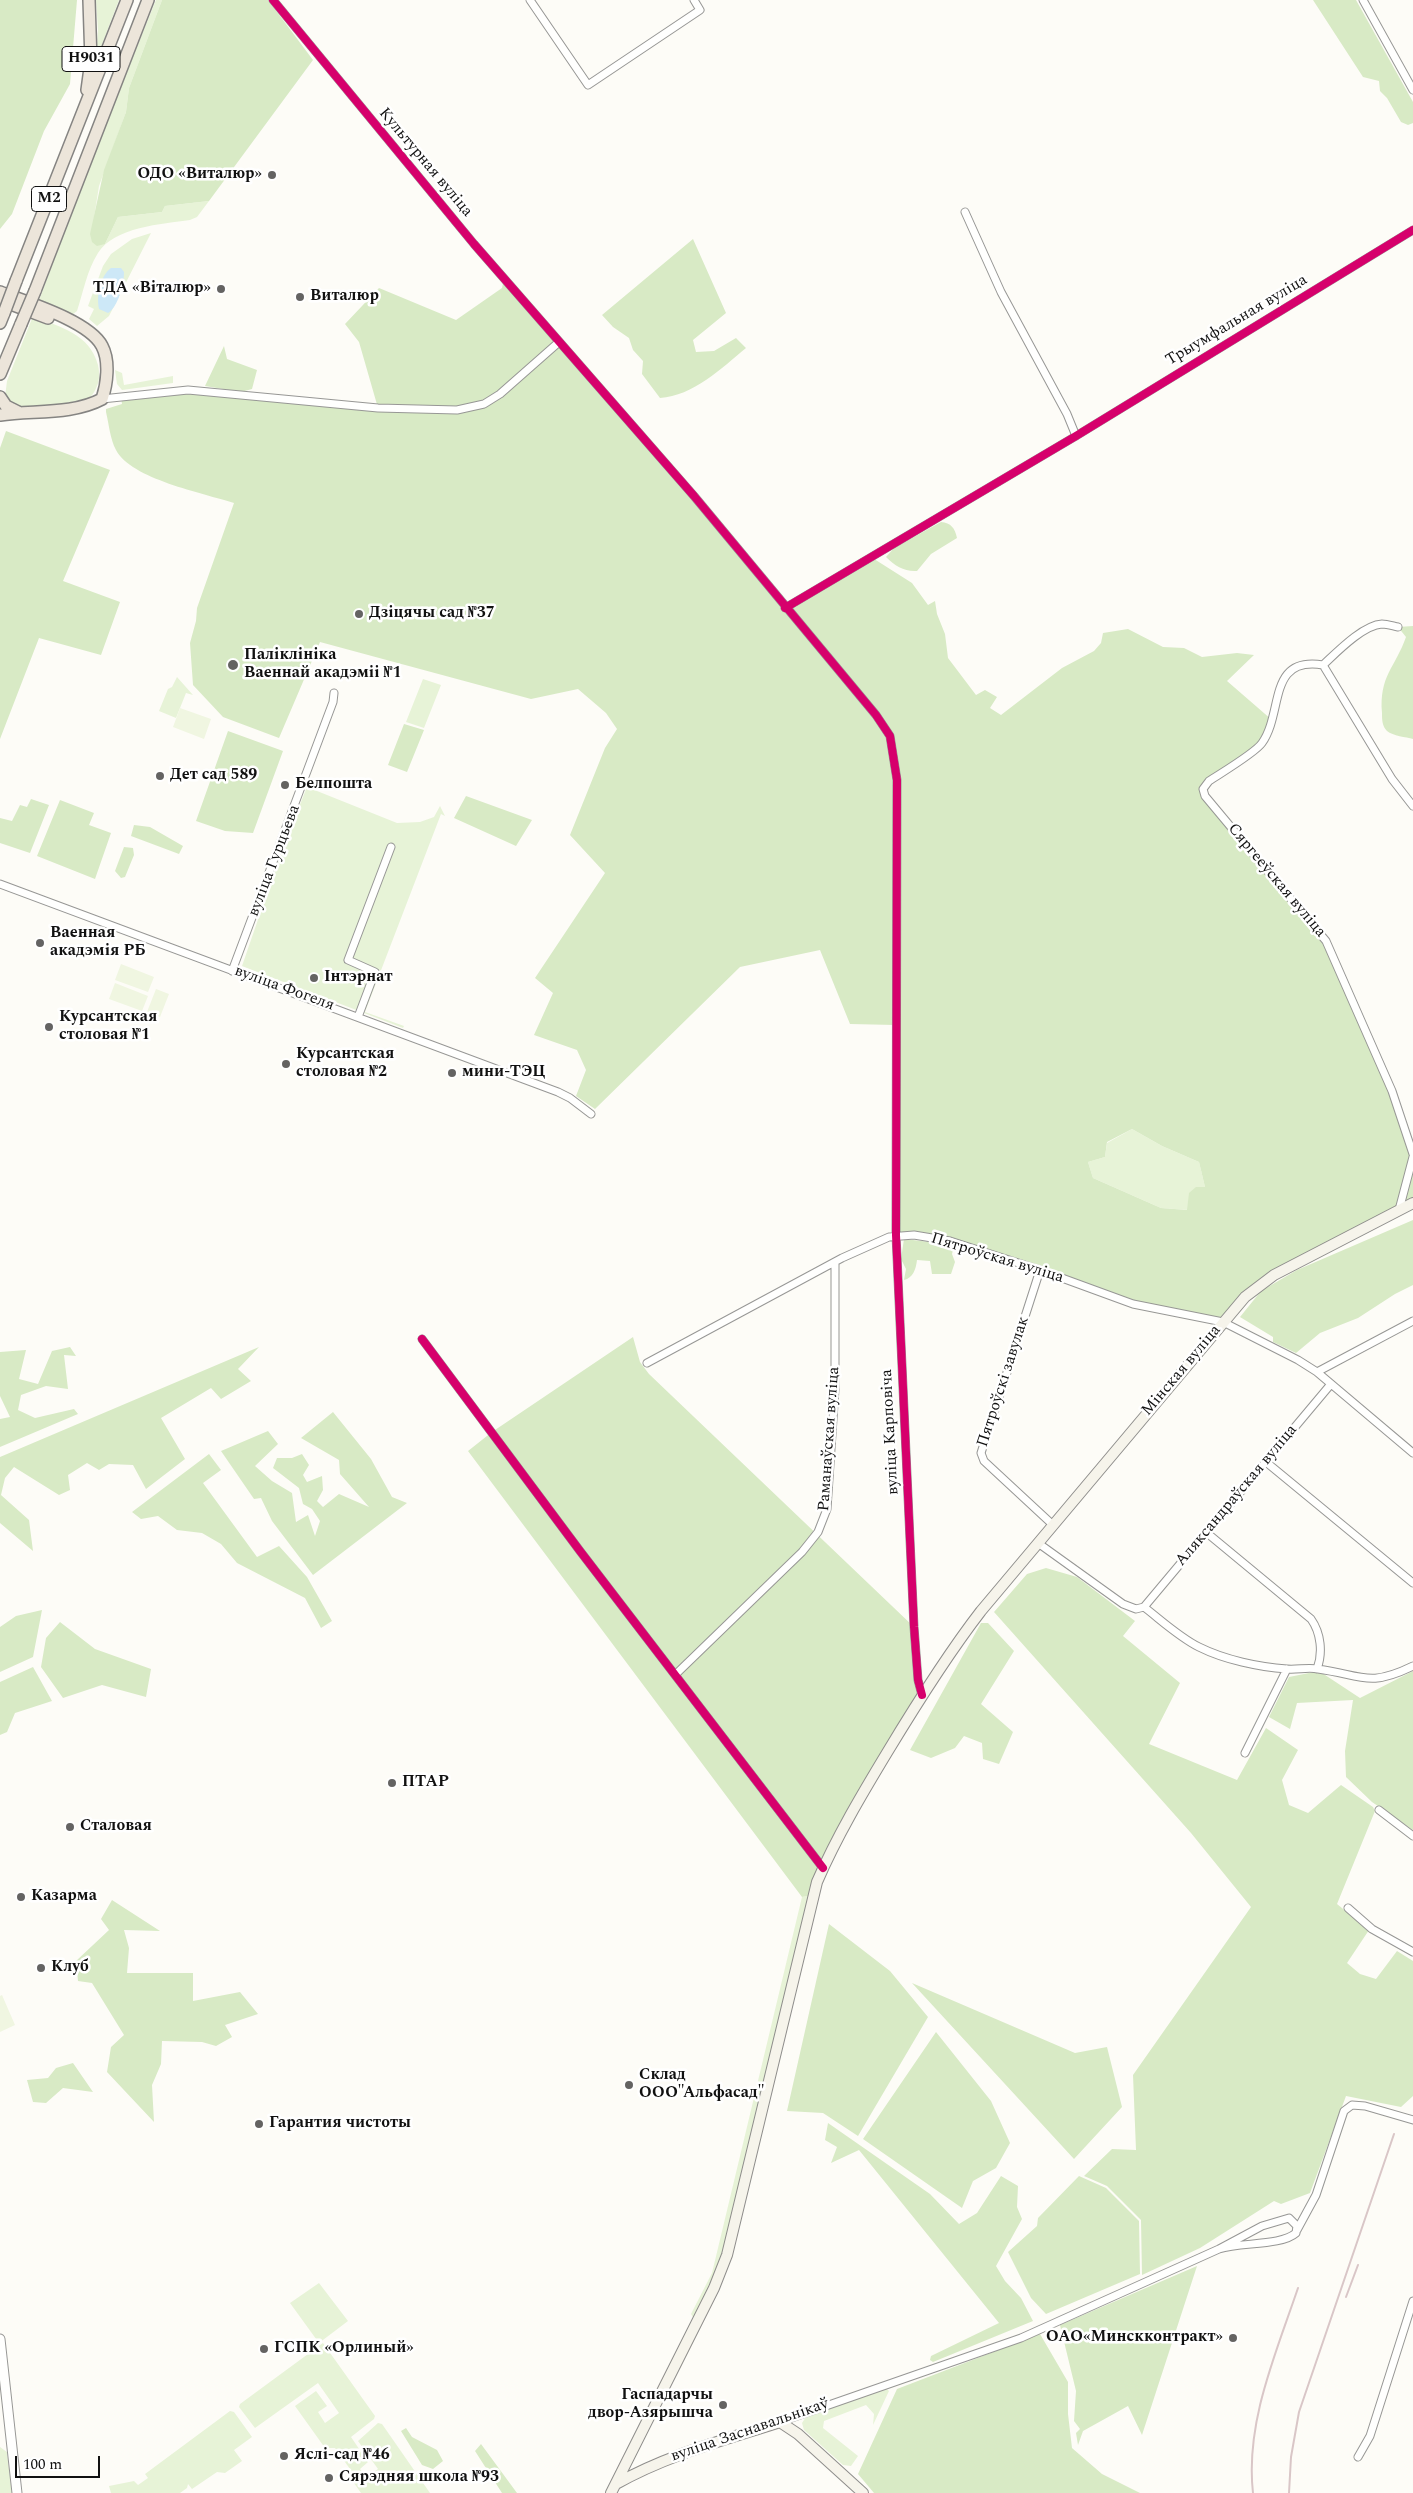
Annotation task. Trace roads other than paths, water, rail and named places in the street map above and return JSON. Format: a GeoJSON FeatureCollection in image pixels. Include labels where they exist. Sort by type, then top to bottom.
{"type":"FeatureCollection","features":[{"type":"Feature","properties":{"kind":"highway","name":"Н9031"},"geometry":{"type":"LineString","coordinates":[[81,116],[91,61],[89,0]]}},
{"type":"Feature","properties":{"kind":"highway","name":"М2"},"geometry":{"type":"LineString","coordinates":[[2,318],[127,0]]}},
{"type":"Feature","properties":{"kind":"highway","name":"М2"},"geometry":{"type":"LineString","coordinates":[[0,374],[35,291],[148,0]]}},
{"type":"Feature","properties":{"kind":"highway"},"geometry":{"type":"LineString","coordinates":[[0,292],[55,313],[97,339],[104,349],[106,376],[102,399],[82,406],[0,415]]}},
{"type":"Feature","properties":{"kind":"highway"},"geometry":{"type":"LineString","coordinates":[[0,300],[51,320],[78,326]]}},
{"type":"Feature","properties":{"kind":"highway"},"geometry":{"type":"LineString","coordinates":[[0,396],[6,406],[19,413]]}},
{"type":"Feature","properties":{"kind":"main road","name":"Мінская вуліца"},"geometry":{"type":"LineString","coordinates":[[613,2489],[723,2267],[740,2207],[813,1895],[823,1868],[858,1800],[922,1695],[952,1649],[996,1593],[1245,1297],[1263,1282],[1413,1203]]}},
{"type":"Feature","properties":{"kind":"main road","name":"вуліца Заснавальнікаў"},"geometry":{"type":"LineString","coordinates":[[613,2489],[636,2473],[680,2454],[780,2422]]}},
{"type":"Feature","properties":{"kind":"main road"},"geometry":{"type":"LineString","coordinates":[[780,2422],[798,2434],[863,2493]]}},
{"type":"Feature","properties":{"kind":"street","name":"Культурная вуліца"},"geometry":{"type":"LineString","coordinates":[[273,0],[468,237],[694,496],[785,608]]}},
{"type":"Feature","properties":{"kind":"street"},"geometry":{"type":"LineString","coordinates":[[530,0],[588,85],[700,10],[694,0]]}},
{"type":"Feature","properties":{"kind":"street"},"geometry":{"type":"LineString","coordinates":[[1363,0],[1413,90]]}},
{"type":"Feature","properties":{"kind":"street"},"geometry":{"type":"LineString","coordinates":[[965,212],[1001,292],[1067,414],[1076,436]]}},
{"type":"Feature","properties":{"kind":"street","name":"Трыумфальная вуліца"},"geometry":{"type":"LineString","coordinates":[[785,608],[1076,436],[1413,230]]}},
{"type":"Feature","properties":{"kind":"street"},"geometry":{"type":"LineString","coordinates":[[102,399],[188,390],[378,408],[457,410],[484,404],[500,394],[559,342]]}},
{"type":"Feature","properties":{"kind":"street","name":"вуліца Карповіча"},"geometry":{"type":"LineString","coordinates":[[785,608],[876,715],[890,736],[894,749],[897,780],[896,1235],[914,1627],[918,1680],[922,1695]]}},
{"type":"Feature","properties":{"kind":"street"},"geometry":{"type":"LineString","coordinates":[[1398,627],[1382,624],[1373,626],[1354,638],[1323,664],[1392,778],[1413,806]]}},
{"type":"Feature","properties":{"kind":"street","name":"Сяргееўская вуліца"},"geometry":{"type":"LineString","coordinates":[[1323,664],[1309,662],[1296,666],[1283,679],[1272,720],[1262,743],[1208,781],[1203,789],[1205,796],[1326,941],[1392,1091],[1413,1155],[1399,1210]]}},
{"type":"Feature","properties":{"kind":"street","name":"вуліца Гурцьева"},"geometry":{"type":"LineString","coordinates":[[232,970],[304,785],[333,702],[334,693]]}},
{"type":"Feature","properties":{"kind":"street"},"geometry":{"type":"LineString","coordinates":[[358,1017],[375,972],[348,960],[391,847]]}},
{"type":"Feature","properties":{"kind":"street","name":"вуліца Фогеля"},"geometry":{"type":"LineString","coordinates":[[0,884],[567,1096],[591,1114]]}},
{"type":"Feature","properties":{"kind":"street","name":"Пятроўская вуліца"},"geometry":{"type":"LineString","coordinates":[[647,1363],[835,1262],[896,1235],[914,1234],[950,1241],[1040,1270],[1133,1304],[1223,1322],[1318,1372],[1413,1453]]}},
{"type":"Feature","properties":{"kind":"street","name":"Раманаўская вуліца"},"geometry":{"type":"LineString","coordinates":[[675,1675],[802,1552],[824,1523],[827,1510],[835,1389],[835,1262]]}},
{"type":"Feature","properties":{"kind":"street","name":"Пятроўскі завулак"},"geometry":{"type":"LineString","coordinates":[[1040,1270],[981,1453],[984,1461],[1053,1525]]}},
{"type":"Feature","properties":{"kind":"street"},"geometry":{"type":"LineString","coordinates":[[1318,1372],[1412,1322]]}},
{"type":"Feature","properties":{"kind":"street"},"geometry":{"type":"LineString","coordinates":[[422,1339],[823,1868]]}},
{"type":"Feature","properties":{"kind":"street","name":"Аляксандраўская вуліца"},"geometry":{"type":"LineString","coordinates":[[1144,1607],[1331,1384]]}},
{"type":"Feature","properties":{"kind":"street"},"geometry":{"type":"LineString","coordinates":[[1266,1462],[1413,1583]]}},
{"type":"Feature","properties":{"kind":"street"},"geometry":{"type":"LineString","coordinates":[[1207,1533],[1311,1619],[1321,1649],[1321,1659],[1317,1668]]}},
{"type":"Feature","properties":{"kind":"street"},"geometry":{"type":"LineString","coordinates":[[1038,1543],[1123,1604],[1136,1609],[1144,1607],[1198,1647],[1244,1662],[1287,1669],[1317,1668],[1361,1680],[1390,1676],[1413,1666]]}},
{"type":"Feature","properties":{"kind":"street"},"geometry":{"type":"LineString","coordinates":[[1245,1753],[1287,1669]]}},
{"type":"Feature","properties":{"kind":"street"},"geometry":{"type":"LineString","coordinates":[[1378,1810],[1413,1836]]}},
{"type":"Feature","properties":{"kind":"street"},"geometry":{"type":"LineString","coordinates":[[1348,1908],[1372,1929],[1413,1952]]}},
{"type":"Feature","properties":{"kind":"street"},"geometry":{"type":"LineString","coordinates":[[1219,2250],[1244,2243],[1284,2240],[1298,2230],[1311,2207],[1344,2111],[1352,2105],[1365,2106],[1412,2119]]}},
{"type":"Feature","properties":{"kind":"street"},"geometry":{"type":"LineString","coordinates":[[1219,2250],[1262,2226],[1303,2213],[1311,2207]]}},
{"type":"Feature","properties":{"kind":"street"},"geometry":{"type":"LineString","coordinates":[[1288,2218],[1296,2222],[1298,2230]]}},
{"type":"Feature","properties":{"kind":"street","name":"вуліца Заснавальнікаў"},"geometry":{"type":"LineString","coordinates":[[780,2422],[1028,2335],[1219,2250]]}},
{"type":"Feature","properties":{"kind":"street"},"geometry":{"type":"LineString","coordinates":[[1358,2457],[1370,2436],[1413,2300]]}},
{"type":"Feature","properties":{"kind":"street"},"geometry":{"type":"LineString","coordinates":[[0,2339],[17,2493]]}},
{"type":"Feature","properties":{"kind":"water"},"geometry":{"type":"Polygon","coordinates":[[[111,268],[121,268],[124,272],[124,277],[122,289],[115,306],[108,313],[99,309],[98,298],[104,276],[111,268]]]}},
{"type":"Feature","properties":{"kind":"railway"},"geometry":{"type":"LineString","coordinates":[[1289,2493],[1291,2457],[1299,2412],[1394,2134]]}},
{"type":"Feature","properties":{"kind":"railway"},"geometry":{"type":"LineString","coordinates":[[1346,2297],[1358,2265]]}},
{"type":"Feature","properties":{"kind":"railway"},"geometry":{"type":"LineString","coordinates":[[1253,2493],[1252,2467],[1258,2415],[1272,2363],[1298,2288]]}},
{"type":"Feature","properties":{"kind":"place","name":"ОДО «Виталюр»"},"geometry":{"type":"Point","coordinates":[272,175]}},
{"type":"Feature","properties":{"kind":"place","name":"ТДА «Віталюр»"},"geometry":{"type":"Point","coordinates":[221,289]}},
{"type":"Feature","properties":{"kind":"place","name":"Виталюр"},"geometry":{"type":"Point","coordinates":[300,297]}},
{"type":"Feature","properties":{"kind":"place","name":"Дзіцячы сад №37"},"geometry":{"type":"Point","coordinates":[359,614]}},
{"type":"Feature","properties":{"kind":"place","name":"Паліклініка Ваеннай акадэміі №1"},"geometry":{"type":"Point","coordinates":[233,665]}},
{"type":"Feature","properties":{"kind":"place","name":"Дет сад 589"},"geometry":{"type":"Point","coordinates":[160,776]}},
{"type":"Feature","properties":{"kind":"place","name":"Белпошта"},"geometry":{"type":"Point","coordinates":[285,785]}},
{"type":"Feature","properties":{"kind":"place","name":"Ваенная акадэмія РБ"},"geometry":{"type":"Point","coordinates":[40,943]}},
{"type":"Feature","properties":{"kind":"place","name":"Інтэрнат"},"geometry":{"type":"Point","coordinates":[314,978]}},
{"type":"Feature","properties":{"kind":"place","name":"Курсантская столовая №1"},"geometry":{"type":"Point","coordinates":[49,1027]}},
{"type":"Feature","properties":{"kind":"place","name":"Курсантская столовая №2"},"geometry":{"type":"Point","coordinates":[286,1064]}},
{"type":"Feature","properties":{"kind":"place","name":"мини-ТЭЦ"},"geometry":{"type":"Point","coordinates":[452,1073]}},
{"type":"Feature","properties":{"kind":"place","name":"ПТАР"},"geometry":{"type":"Point","coordinates":[392,1783]}},
{"type":"Feature","properties":{"kind":"place","name":"Сталовая"},"geometry":{"type":"Point","coordinates":[70,1827]}},
{"type":"Feature","properties":{"kind":"place","name":"Казарма"},"geometry":{"type":"Point","coordinates":[21,1897]}},
{"type":"Feature","properties":{"kind":"place","name":"Клуб"},"geometry":{"type":"Point","coordinates":[41,1968]}},
{"type":"Feature","properties":{"kind":"place","name":"Склад ООО\"Альфасад\""},"geometry":{"type":"Point","coordinates":[629,2085]}},
{"type":"Feature","properties":{"kind":"place","name":"Гарантия чистоты"},"geometry":{"type":"Point","coordinates":[259,2124]}},
{"type":"Feature","properties":{"kind":"place","name":"ОАО«Минскконтракт»"},"geometry":{"type":"Point","coordinates":[1233,2338]}},
{"type":"Feature","properties":{"kind":"place","name":"ГСПК «Орлиный»"},"geometry":{"type":"Point","coordinates":[264,2349]}},
{"type":"Feature","properties":{"kind":"place","name":"Гаспадарчы двор-Азярышча"},"geometry":{"type":"Point","coordinates":[723,2405]}},
{"type":"Feature","properties":{"kind":"place","name":"Яслі-сад №46"},"geometry":{"type":"Point","coordinates":[284,2456]}},
{"type":"Feature","properties":{"kind":"place","name":"Сярэдняя школа №93"},"geometry":{"type":"Point","coordinates":[329,2478]}}]}
